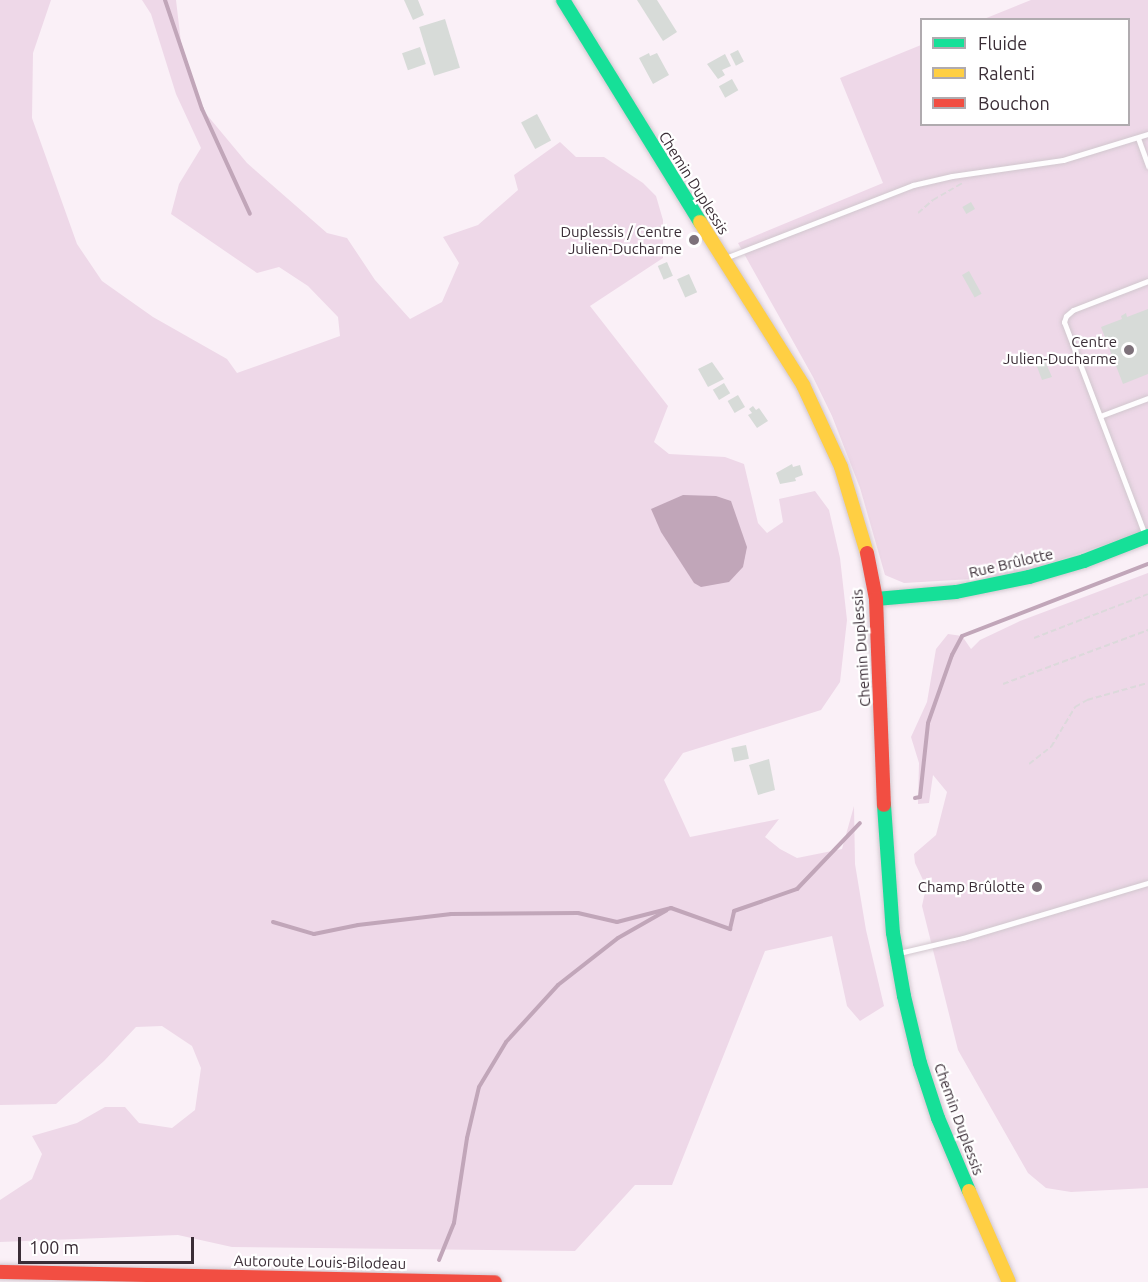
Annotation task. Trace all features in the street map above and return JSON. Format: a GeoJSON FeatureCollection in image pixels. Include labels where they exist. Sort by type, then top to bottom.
{"type":"FeatureCollection","features":[{"type":"Feature","properties":{"kind":"main road","name":"Chemin Duplessis"},"geometry":{"type":"LineString","coordinates":[[563,0],[797,375],[831,439],[865,542],[876,599],[886,850],[896,954],[908,1015],[929,1091],[954,1158],[1009,1282]]}},
{"type":"Feature","properties":{"kind":"main road","name":"Rue Brûlotte"},"geometry":{"type":"LineString","coordinates":[[876,599],[956,592],[1029,577],[1084,561],[1147,536]]}},
{"type":"Feature","properties":{"kind":"main road","name":"Autoroute Louis-Bilodeau"},"geometry":{"type":"LineString","coordinates":[[0,1272],[495,1282]]}},
{"type":"Feature","properties":{"kind":"lane"},"geometry":{"type":"LineString","coordinates":[[723,258],[913,185],[980,172],[1063,160],[1148,134]]}},
{"type":"Feature","properties":{"kind":"lane"},"geometry":{"type":"LineString","coordinates":[[1138,138],[1148,166]]}},
{"type":"Feature","properties":{"kind":"lane"},"geometry":{"type":"LineString","coordinates":[[1147,536],[1064,322],[1066,316],[1073,310],[1148,281]]}},
{"type":"Feature","properties":{"kind":"lane"},"geometry":{"type":"LineString","coordinates":[[1100,416],[1148,398]]}},
{"type":"Feature","properties":{"kind":"lane"},"geometry":{"type":"LineString","coordinates":[[896,954],[950,942],[1148,883]]}},
{"type":"Feature","properties":{"kind":"path"},"geometry":{"type":"LineString","coordinates":[[918,213],[933,200],[980,172]]}},
{"type":"Feature","properties":{"kind":"path"},"geometry":{"type":"LineString","coordinates":[[1034,638],[1148,594]]}},
{"type":"Feature","properties":{"kind":"path"},"geometry":{"type":"LineString","coordinates":[[1003,684],[1148,630]]}},
{"type":"Feature","properties":{"kind":"path"},"geometry":{"type":"LineString","coordinates":[[1029,764],[1051,747],[1075,706],[1087,700],[1148,683]]}},
{"type":"Feature","properties":{"kind":"shaded area"},"geometry":{"type":"Polygon","coordinates":[[[0,0],[51,0],[33,53],[32,118],[77,244],[102,281],[153,317],[227,359],[237,373],[340,336],[338,317],[308,286],[279,267],[257,273],[171,214],[179,184],[201,148],[176,94],[151,14],[142,0],[176,0],[182,51],[202,109],[247,163],[327,233],[347,238],[375,280],[410,319],[442,302],[459,263],[443,237],[478,225],[518,190],[514,175],[560,142],[576,157],[604,157],[643,183],[656,196],[663,220],[663,258],[590,306],[668,406],[654,442],[669,454],[725,457],[744,464],[758,523],[767,533],[783,522],[779,499],[815,491],[829,510],[840,558],[847,620],[840,682],[821,710],[683,753],[664,780],[690,837],[779,819],[765,837],[780,849],[797,858],[842,849],[854,806],[855,864],[866,930],[884,1006],[860,1021],[847,1006],[832,936],[765,951],[672,1185],[635,1185],[575,1251],[232,1247],[178,1235],[0,1242],[0,1200],[32,1179],[42,1154],[32,1136],[77,1123],[105,1107],[125,1107],[139,1123],[172,1128],[195,1110],[201,1068],[192,1046],[162,1026],[136,1027],[104,1061],[56,1104],[0,1105],[0,0]]]}},
{"type":"Feature","properties":{"kind":"shaded area"},"geometry":{"type":"Polygon","coordinates":[[[1031,0],[1148,0],[1148,530],[1033,569],[990,578],[904,583],[885,575],[860,488],[832,416],[813,377],[738,243],[883,183],[840,78],[920,45],[920,126],[1130,126],[1130,18],[986,18],[1031,0]]]}},
{"type":"Feature","properties":{"kind":"shaded area"},"geometry":{"type":"Polygon","coordinates":[[[683,495],[716,496],[731,501],[747,547],[743,567],[729,582],[701,587],[694,583],[661,532],[651,509],[683,495]]]}},
{"type":"Feature","properties":{"kind":"shaded area","name":"Champ Brûlotte"},"geometry":{"type":"Polygon","coordinates":[[[1148,573],[1148,1188],[1071,1192],[1046,1188],[1028,1173],[958,1050],[922,906],[928,878],[923,880],[915,863],[914,854],[936,835],[947,792],[933,775],[929,803],[918,804],[919,763],[911,737],[927,702],[936,649],[948,634],[962,636],[971,649],[980,640],[1020,621],[1148,573]]]}},
{"type":"Feature","properties":{"kind":"building"},"geometry":{"type":"Polygon","coordinates":[[[404,0],[418,0],[424,15],[413,20],[404,0]]]}},
{"type":"Feature","properties":{"kind":"building"},"geometry":{"type":"Polygon","coordinates":[[[637,0],[657,0],[677,32],[663,41],[637,0]]]}},
{"type":"Feature","properties":{"kind":"building"},"geometry":{"type":"Polygon","coordinates":[[[445,19],[460,68],[434,76],[419,27],[445,19]]]}},
{"type":"Feature","properties":{"kind":"building"},"geometry":{"type":"Polygon","coordinates":[[[420,47],[426,64],[408,70],[402,53],[420,47]]]}},
{"type":"Feature","properties":{"kind":"building"},"geometry":{"type":"Polygon","coordinates":[[[738,50],[744,62],[736,66],[730,54],[738,50]]]}},
{"type":"Feature","properties":{"kind":"building"},"geometry":{"type":"Polygon","coordinates":[[[649,53],[650,56],[657,53],[669,75],[653,84],[639,58],[649,53]]]}},
{"type":"Feature","properties":{"kind":"building"},"geometry":{"type":"Polygon","coordinates":[[[725,54],[731,66],[722,70],[725,75],[718,79],[707,64],[725,54]]]}},
{"type":"Feature","properties":{"kind":"building"},"geometry":{"type":"Polygon","coordinates":[[[732,79],[738,90],[725,98],[719,86],[732,79]]]}},
{"type":"Feature","properties":{"kind":"building"},"geometry":{"type":"Polygon","coordinates":[[[537,114],[551,140],[535,149],[521,122],[537,114]]]}},
{"type":"Feature","properties":{"kind":"building"},"geometry":{"type":"Polygon","coordinates":[[[971,202],[975,209],[966,214],[962,207],[971,202]]]}},
{"type":"Feature","properties":{"kind":"building"},"geometry":{"type":"Polygon","coordinates":[[[667,262],[673,276],[664,280],[658,266],[667,262]]]}},
{"type":"Feature","properties":{"kind":"building"},"geometry":{"type":"Polygon","coordinates":[[[969,271],[982,294],[975,298],[962,275],[969,271]]]}},
{"type":"Feature","properties":{"kind":"building"},"geometry":{"type":"Polygon","coordinates":[[[689,274],[697,292],[685,298],[677,279],[689,274]]]}},
{"type":"Feature","properties":{"kind":"building","name":"Centre Julien-Ducharme"},"geometry":{"type":"Polygon","coordinates":[[[1148,309],[1148,374],[1123,384],[1101,327],[1122,319],[1121,316],[1126,313],[1127,317],[1148,309]]]}},
{"type":"Feature","properties":{"kind":"building"},"geometry":{"type":"Polygon","coordinates":[[[1045,361],[1052,377],[1042,380],[1036,364],[1045,361]]]}},
{"type":"Feature","properties":{"kind":"building"},"geometry":{"type":"Polygon","coordinates":[[[712,362],[724,379],[708,387],[698,369],[712,362]]]}},
{"type":"Feature","properties":{"kind":"building"},"geometry":{"type":"Polygon","coordinates":[[[724,383],[730,393],[719,400],[713,390],[724,383]]]}},
{"type":"Feature","properties":{"kind":"building"},"geometry":{"type":"Polygon","coordinates":[[[738,395],[745,407],[735,413],[728,401],[738,395]]]}},
{"type":"Feature","properties":{"kind":"building"},"geometry":{"type":"Polygon","coordinates":[[[753,406],[756,410],[759,408],[768,421],[757,428],[748,415],[752,413],[749,409],[753,406]]]}},
{"type":"Feature","properties":{"kind":"building"},"geometry":{"type":"Polygon","coordinates":[[[792,464],[793,467],[800,465],[803,475],[795,478],[796,481],[780,484],[776,473],[792,464]]]}},
{"type":"Feature","properties":{"kind":"building"},"geometry":{"type":"Polygon","coordinates":[[[746,745],[749,759],[734,762],[731,748],[746,745]]]}},
{"type":"Feature","properties":{"kind":"building"},"geometry":{"type":"Polygon","coordinates":[[[769,759],[775,790],[758,795],[749,765],[769,759]]]}},
{"type":"Feature","properties":{"kind":"waterway"},"geometry":{"type":"LineString","coordinates":[[165,0],[202,109],[250,214]]}},
{"type":"Feature","properties":{"kind":"waterway"},"geometry":{"type":"LineString","coordinates":[[915,798],[920,797],[928,723],[952,655],[962,636],[1148,564]]}},
{"type":"Feature","properties":{"kind":"waterway"},"geometry":{"type":"LineString","coordinates":[[273,922],[314,934],[358,925],[451,914],[578,913],[617,922],[671,908],[730,929],[734,911],[797,889],[860,823]]}},
{"type":"Feature","properties":{"kind":"waterway"},"geometry":{"type":"LineString","coordinates":[[439,1260],[454,1223],[467,1138],[479,1087],[506,1042],[558,985],[618,938],[667,910]]}},
{"type":"Feature","properties":{"kind":"traffic: fast"},"geometry":{"type":"LineString","coordinates":[[563,0],[700,222]]}},
{"type":"Feature","properties":{"kind":"traffic: fast"},"geometry":{"type":"LineString","coordinates":[[876,599],[956,592],[1029,577],[1084,561],[1148,536]]}},
{"type":"Feature","properties":{"kind":"traffic: fast"},"geometry":{"type":"LineString","coordinates":[[884,805],[893,933],[904,996],[920,1063],[938,1118],[969,1191]]}},
{"type":"Feature","properties":{"kind":"traffic: slow"},"geometry":{"type":"LineString","coordinates":[[700,222],[803,385],[841,467],[867,553]]}},
{"type":"Feature","properties":{"kind":"traffic: slow"},"geometry":{"type":"LineString","coordinates":[[969,1191],[1009,1282]]}},
{"type":"Feature","properties":{"kind":"traffic: jam"},"geometry":{"type":"LineString","coordinates":[[867,553],[876,599],[884,805]]}},
{"type":"Feature","properties":{"kind":"traffic: jam"},"geometry":{"type":"LineString","coordinates":[[0,1272],[495,1282]]}},
{"type":"Feature","properties":{"kind":"place","name":"Duplessis / Centre Julien-Ducharme"},"geometry":{"type":"Point","coordinates":[694,240]}},
{"type":"Feature","properties":{"kind":"place","name":"Centre Julien-Ducharme"},"geometry":{"type":"Point","coordinates":[1129,350]}},
{"type":"Feature","properties":{"kind":"place","name":"Champ Brûlotte"},"geometry":{"type":"Point","coordinates":[1037,887]}}]}
